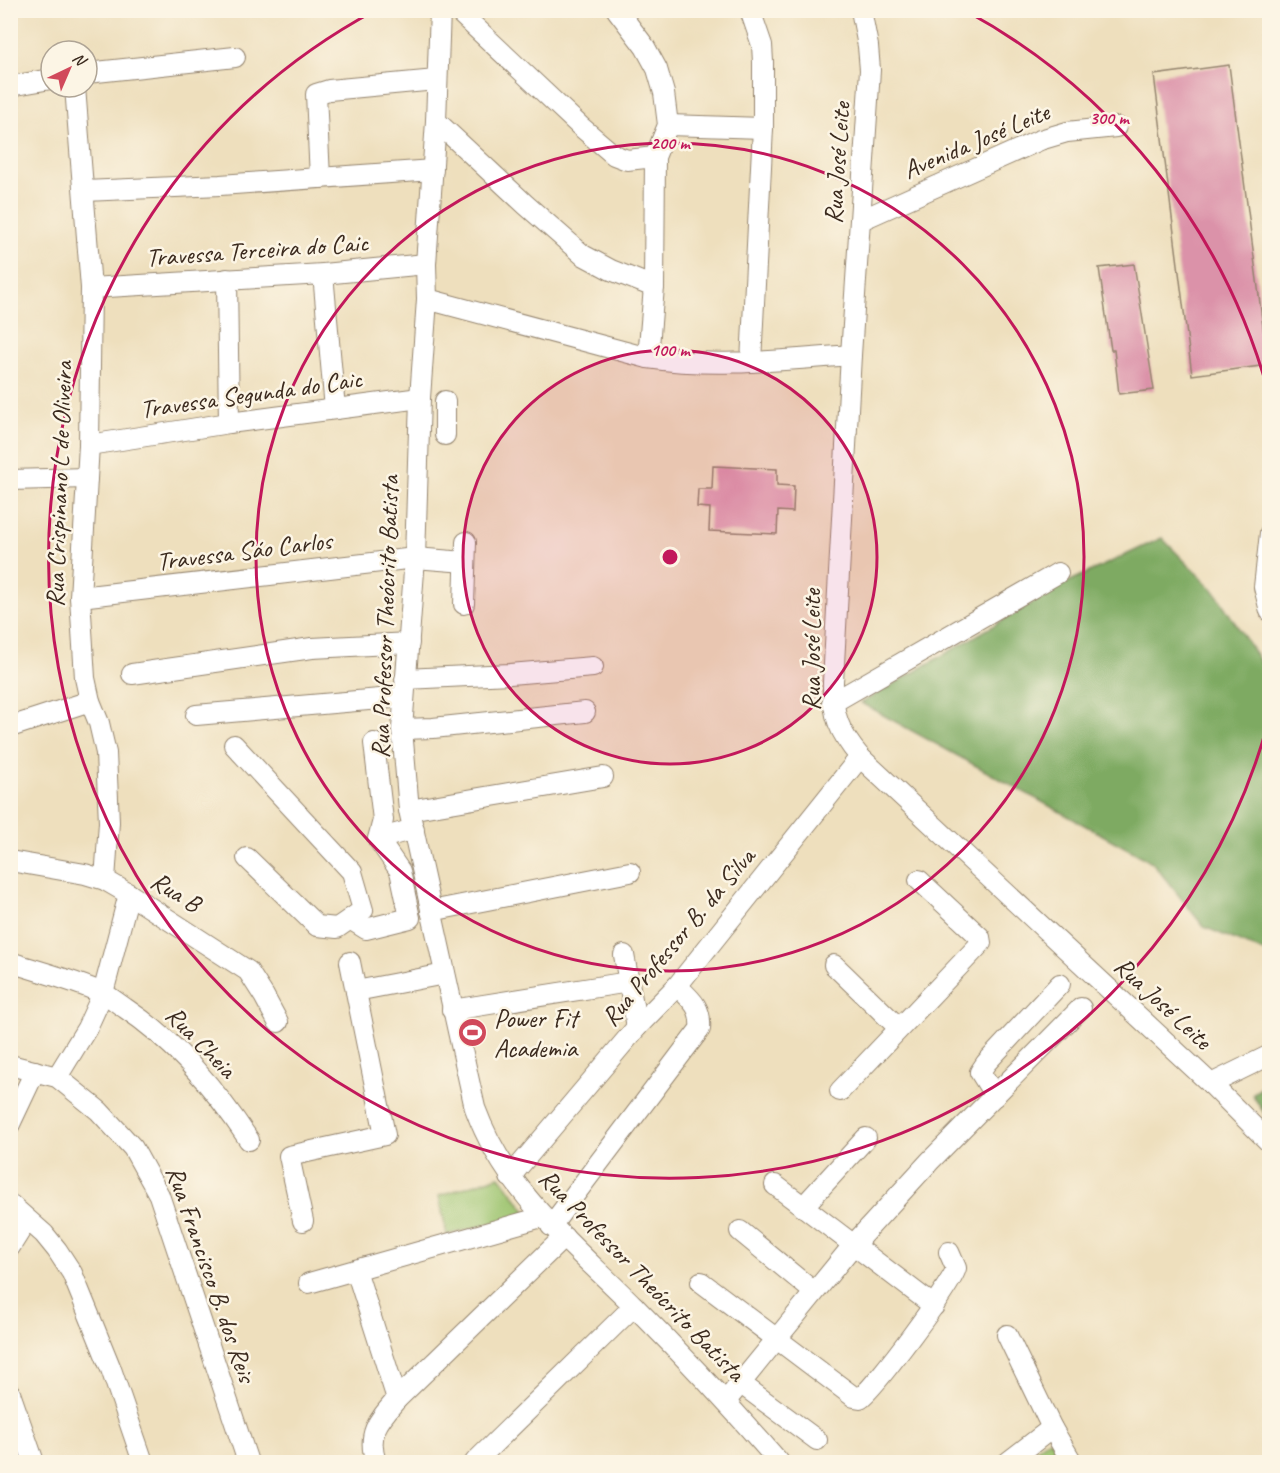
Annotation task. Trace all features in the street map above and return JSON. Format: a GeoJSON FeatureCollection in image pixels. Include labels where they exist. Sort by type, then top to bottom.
{"type":"FeatureCollection","features":[{"type":"Feature","properties":{"kind":"street","name":"Rua Professor Theócrito Batista"},"geometry":{"type":"LineString","coordinates":[[440,10],[436,121],[426,264],[427,299],[420,398],[415,558],[402,729],[412,819],[452,1010],[475,1108],[492,1149],[510,1177],[552,1226],[726,1401],[779,1462]]}},
{"type":"Feature","properties":{"kind":"street"},"geometry":{"type":"LineString","coordinates":[[457,10],[614,155],[627,160],[655,157]]}},
{"type":"Feature","properties":{"kind":"street"},"geometry":{"type":"LineString","coordinates":[[617,10],[645,47],[657,69],[664,93],[668,125],[655,157],[654,287],[648,358]]}},
{"type":"Feature","properties":{"kind":"street"},"geometry":{"type":"LineString","coordinates":[[750,10],[762,45],[764,62],[752,362]]}},
{"type":"Feature","properties":{"kind":"street","name":"Rua José Leite"},"geometry":{"type":"LineString","coordinates":[[861,10],[870,70],[851,354],[832,703],[836,717],[843,735],[861,757],[1211,1084],[1269,1143]]}},
{"type":"Feature","properties":{"kind":"street"},"geometry":{"type":"LineString","coordinates":[[99,72],[235,57]]}},
{"type":"Feature","properties":{"kind":"street"},"geometry":{"type":"LineString","coordinates":[[320,178],[316,94],[329,90],[436,80]]}},
{"type":"Feature","properties":{"kind":"street"},"geometry":{"type":"LineString","coordinates":[[10,86],[39,81]]}},
{"type":"Feature","properties":{"kind":"street","name":"Rua Crispinano L de Oliveira"},"geometry":{"type":"LineString","coordinates":[[76,99],[91,288],[89,445],[80,597],[83,662],[90,701],[99,723],[106,753],[109,822],[105,880]]}},
{"type":"Feature","properties":{"kind":"street"},"geometry":{"type":"LineString","coordinates":[[436,121],[525,205],[584,255],[611,270],[654,287]]}},
{"type":"Feature","properties":{"kind":"street"},"geometry":{"type":"LineString","coordinates":[[668,125],[763,128]]}},
{"type":"Feature","properties":{"kind":"street","name":"Avenida José Leite"},"geometry":{"type":"LineString","coordinates":[[861,220],[1040,140],[1067,132],[1116,127]]}},
{"type":"Feature","properties":{"kind":"street"},"geometry":{"type":"LineString","coordinates":[[85,190],[220,185],[433,170]]}},
{"type":"Feature","properties":{"kind":"street","name":"Travessa Terceira do Caic"},"geometry":{"type":"LineString","coordinates":[[91,288],[323,274],[426,264]]}},
{"type":"Feature","properties":{"kind":"street"},"geometry":{"type":"LineString","coordinates":[[323,274],[335,409]]}},
{"type":"Feature","properties":{"kind":"street"},"geometry":{"type":"LineString","coordinates":[[227,279],[229,423]]}},
{"type":"Feature","properties":{"kind":"street"},"geometry":{"type":"LineString","coordinates":[[427,299],[648,358],[673,362],[752,362],[851,354]]}},
{"type":"Feature","properties":{"kind":"street","name":"Travessa Segunda do Caic"},"geometry":{"type":"LineString","coordinates":[[89,445],[229,423],[420,398]]}},
{"type":"Feature","properties":{"kind":"street"},"geometry":{"type":"LineString","coordinates":[[420,423],[445,429],[446,400]]}},
{"type":"Feature","properties":{"kind":"street"},"geometry":{"type":"LineString","coordinates":[[10,480],[87,478]]}},
{"type":"Feature","properties":{"kind":"street"},"geometry":{"type":"LineString","coordinates":[[1269,533],[1264,586],[1269,611]]}},
{"type":"Feature","properties":{"kind":"street"},"geometry":{"type":"LineString","coordinates":[[464,604],[466,542]]}},
{"type":"Feature","properties":{"kind":"street","name":"Travessa Sáo Carlos"},"geometry":{"type":"LineString","coordinates":[[80,597],[415,558],[465,562]]}},
{"type":"Feature","properties":{"kind":"street"},"geometry":{"type":"LineString","coordinates":[[832,703],[1058,573]]}},
{"type":"Feature","properties":{"kind":"street"},"geometry":{"type":"LineString","coordinates":[[132,675],[312,648],[409,643]]}},
{"type":"Feature","properties":{"kind":"street"},"geometry":{"type":"LineString","coordinates":[[196,715],[510,674],[593,667]]}},
{"type":"Feature","properties":{"kind":"street"},"geometry":{"type":"LineString","coordinates":[[10,727],[90,701]]}},
{"type":"Feature","properties":{"kind":"street"},"geometry":{"type":"LineString","coordinates":[[402,729],[433,728],[585,712]]}},
{"type":"Feature","properties":{"kind":"street"},"geometry":{"type":"LineString","coordinates":[[350,919],[366,928],[410,918],[400,871],[378,839],[383,820],[374,743]]}},
{"type":"Feature","properties":{"kind":"street"},"geometry":{"type":"LineString","coordinates":[[234,746],[352,873],[363,910],[337,928],[317,926],[247,858]]}},
{"type":"Feature","properties":{"kind":"street","name":"Rua Professor B. da Silva"},"geometry":{"type":"LineString","coordinates":[[510,1177],[637,1027],[677,986],[861,757]]}},
{"type":"Feature","properties":{"kind":"street"},"geometry":{"type":"LineString","coordinates":[[378,839],[412,819],[603,777]]}},
{"type":"Feature","properties":{"kind":"street","name":"Rua B"},"geometry":{"type":"LineString","coordinates":[[10,861],[51,867],[105,880],[129,894],[248,971],[278,1022]]}},
{"type":"Feature","properties":{"kind":"street"},"geometry":{"type":"LineString","coordinates":[[431,911],[630,872]]}},
{"type":"Feature","properties":{"kind":"street"},"geometry":{"type":"LineString","coordinates":[[840,1091],[981,943],[980,937],[919,880]]}},
{"type":"Feature","properties":{"kind":"street"},"geometry":{"type":"LineString","coordinates":[[57,1077],[87,1028],[103,993],[129,894]]}},
{"type":"Feature","properties":{"kind":"street"},"geometry":{"type":"LineString","coordinates":[[624,955],[637,1027]]}},
{"type":"Feature","properties":{"kind":"street","name":"Rua Cheia"},"geometry":{"type":"LineString","coordinates":[[10,962],[103,993],[134,1014],[173,1046],[231,1113],[249,1140]]}},
{"type":"Feature","properties":{"kind":"street"},"geometry":{"type":"LineString","coordinates":[[303,1221],[289,1156],[385,1135],[350,962]]}},
{"type":"Feature","properties":{"kind":"street"},"geometry":{"type":"LineString","coordinates":[[834,965],[900,1028]]}},
{"type":"Feature","properties":{"kind":"street"},"geometry":{"type":"LineString","coordinates":[[356,991],[445,974]]}},
{"type":"Feature","properties":{"kind":"street"},"geometry":{"type":"LineString","coordinates":[[452,1010],[629,982]]}},
{"type":"Feature","properties":{"kind":"street"},"geometry":{"type":"LineString","coordinates":[[995,1096],[980,1072],[1060,984]]}},
{"type":"Feature","properties":{"kind":"street"},"geometry":{"type":"LineString","coordinates":[[376,1462],[372,1441],[378,1421],[552,1226],[700,1029],[701,1016],[696,1006],[677,986]]}},
{"type":"Feature","properties":{"kind":"street"},"geometry":{"type":"LineString","coordinates":[[726,1401],[854,1244],[930,1161],[1081,1008]]}},
{"type":"Feature","properties":{"kind":"street"},"geometry":{"type":"LineString","coordinates":[[1211,1084],[1269,1055]]}},
{"type":"Feature","properties":{"kind":"street","name":"Rua Francisco B. dos Reis"},"geometry":{"type":"LineString","coordinates":[[10,1065],[57,1077],[99,1111],[133,1148],[159,1195],[248,1462]]}},
{"type":"Feature","properties":{"kind":"street"},"geometry":{"type":"LineString","coordinates":[[10,1124],[35,1071]]}},
{"type":"Feature","properties":{"kind":"street"},"geometry":{"type":"LineString","coordinates":[[803,1207],[866,1138]]}},
{"type":"Feature","properties":{"kind":"street"},"geometry":{"type":"LineString","coordinates":[[775,1185],[934,1306]]}},
{"type":"Feature","properties":{"kind":"street"},"geometry":{"type":"LineString","coordinates":[[10,1204],[44,1234],[72,1273],[111,1369],[143,1462]]}},
{"type":"Feature","properties":{"kind":"street"},"geometry":{"type":"LineString","coordinates":[[10,1247],[27,1220]]}},
{"type":"Feature","properties":{"kind":"street"},"geometry":{"type":"LineString","coordinates":[[309,1283],[356,1270],[552,1226]]}},
{"type":"Feature","properties":{"kind":"street"},"geometry":{"type":"LineString","coordinates":[[740,1231],[814,1293]]}},
{"type":"Feature","properties":{"kind":"street"},"geometry":{"type":"LineString","coordinates":[[700,1282],[854,1397],[860,1398],[934,1306],[955,1272],[956,1268],[949,1252]]}},
{"type":"Feature","properties":{"kind":"street"},"geometry":{"type":"LineString","coordinates":[[356,1270],[397,1399]]}},
{"type":"Feature","properties":{"kind":"street"},"geometry":{"type":"LineString","coordinates":[[475,1462],[634,1306]]}},
{"type":"Feature","properties":{"kind":"street"},"geometry":{"type":"LineString","coordinates":[[1007,1335],[1052,1428],[1072,1462]]}},
{"type":"Feature","properties":{"kind":"street"},"geometry":{"type":"LineString","coordinates":[[740,1383],[816,1440]]}},
{"type":"Feature","properties":{"kind":"street"},"geometry":{"type":"LineString","coordinates":[[10,1394],[16,1423],[34,1462]]}},
{"type":"Feature","properties":{"kind":"street"},"geometry":{"type":"LineString","coordinates":[[1008,1462],[1052,1428]]}},
{"type":"Feature","properties":{"kind":"green space"},"geometry":{"type":"Polygon","coordinates":[[[1162,538],[1215,592],[1269,675],[1269,954],[1204,927],[1152,862],[861,703],[1068,582],[1162,538]]]}},
{"type":"Feature","properties":{"kind":"green space"},"geometry":{"type":"Polygon","coordinates":[[[1269,1083],[1269,1121],[1252,1094],[1269,1083]]]}},
{"type":"Feature","properties":{"kind":"green space"},"geometry":{"type":"Polygon","coordinates":[[[500,1176],[528,1214],[447,1235],[439,1196],[500,1176]]]}},
{"type":"Feature","properties":{"kind":"green space"},"geometry":{"type":"Polygon","coordinates":[[[1050,1439],[1063,1462],[1019,1462],[1050,1439]]]}},
{"type":"Feature","properties":{"kind":"building"},"geometry":{"type":"Polygon","coordinates":[[[1229,65],[1268,365],[1192,375],[1154,75],[1229,65]]]}},
{"type":"Feature","properties":{"kind":"building"},"geometry":{"type":"Polygon","coordinates":[[[1134,264],[1154,390],[1119,394],[1114,350],[1111,350],[1099,268],[1134,264]]]}},
{"type":"Feature","properties":{"kind":"building"},"geometry":{"type":"Polygon","coordinates":[[[713,466],[777,469],[777,485],[794,486],[793,512],[778,511],[777,534],[709,531],[710,508],[697,507],[698,489],[712,489],[713,466]]]}},
{"type":"Feature","properties":{"kind":"place","name":"Power Fit Academia"},"geometry":{"type":"Point","coordinates":[473,1033]}}]}
